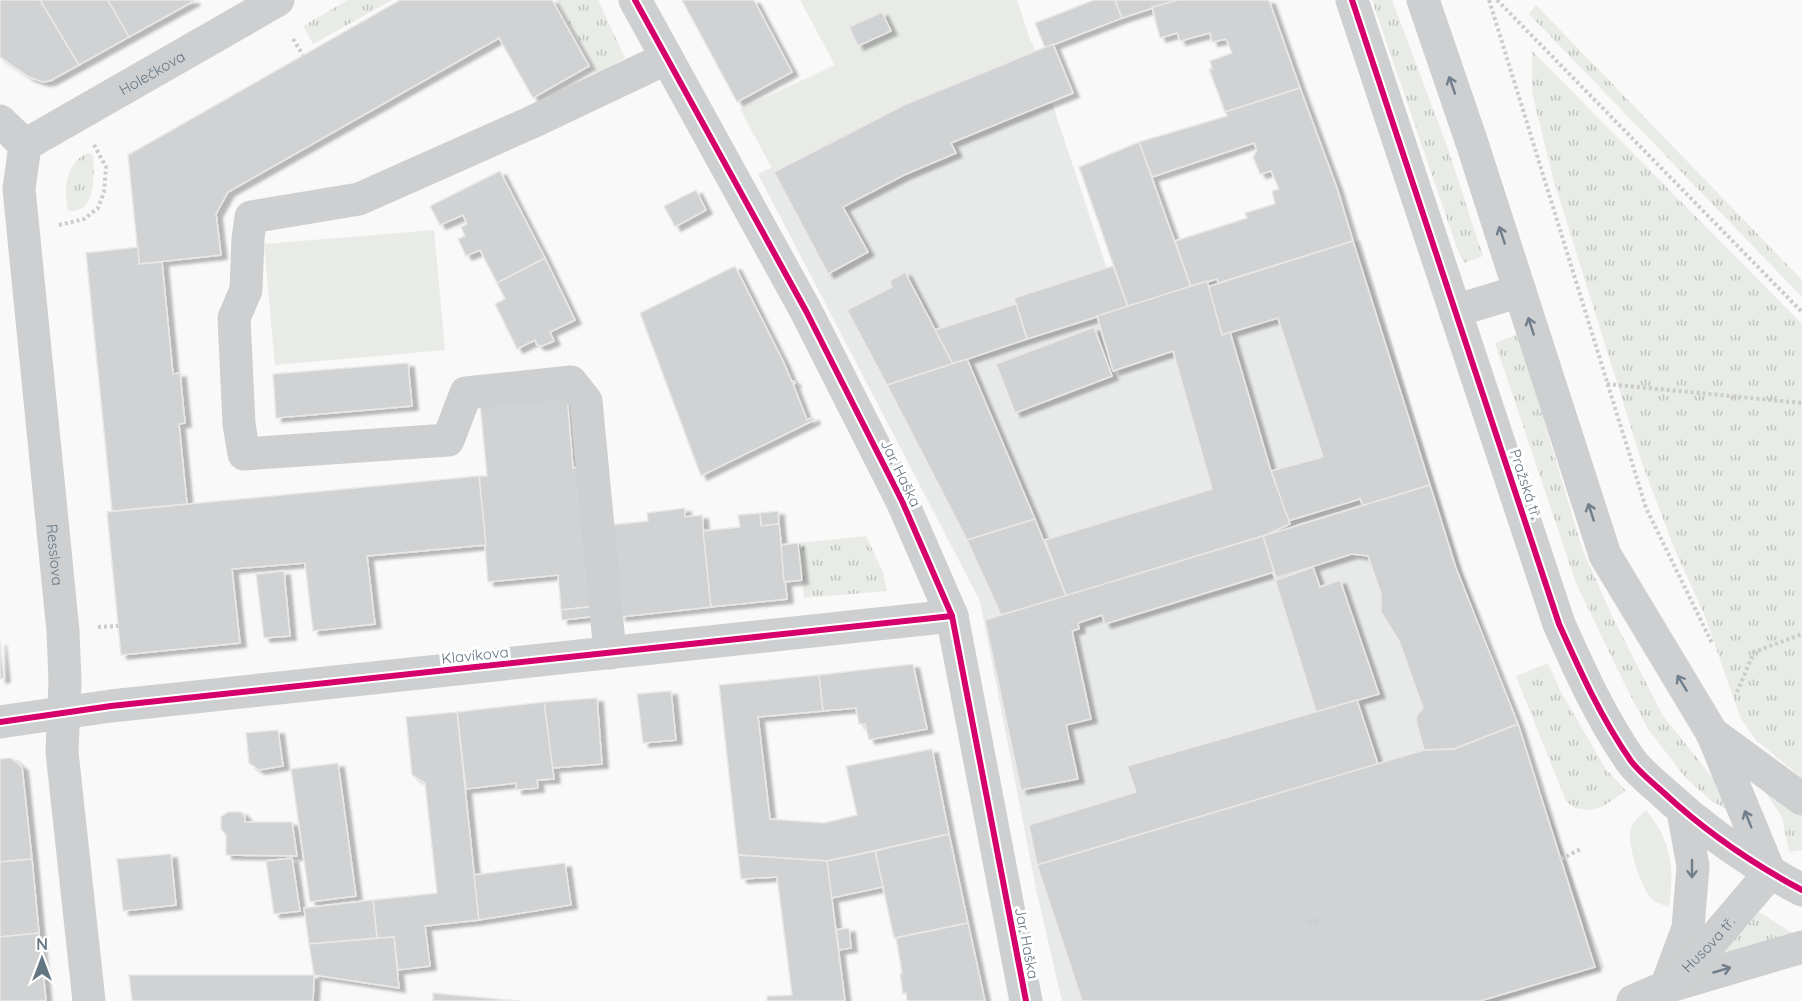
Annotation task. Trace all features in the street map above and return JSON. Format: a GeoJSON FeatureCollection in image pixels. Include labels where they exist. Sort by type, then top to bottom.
{"type":"FeatureCollection","features":[{"type":"Feature","properties":{"kind":"street","name":"Holečkova"},"geometry":{"type":"LineString","coordinates":[[25,145],[278,0]]}},
{"type":"Feature","properties":{"kind":"street","name":"Jar. Haška"},"geometry":{"type":"LineString","coordinates":[[635,0],[817,332],[902,501],[952,616],[1026,1001]]}},
{"type":"Feature","properties":{"kind":"street","name":"Pražská tř."},"geometry":{"type":"LineString","coordinates":[[1352,0],[1559,624],[1587,689],[1632,763],[1683,811],[1786,871],[1802,890]]}},
{"type":"Feature","properties":{"kind":"street"},"geometry":{"type":"LineString","coordinates":[[1423,0],[1471,140],[1605,555],[1712,733],[1786,871]]}},
{"type":"Feature","properties":{"kind":"street"},"geometry":{"type":"LineString","coordinates":[[610,653],[586,401],[571,382],[466,393],[448,440],[244,454],[239,424],[234,318],[246,290],[251,217],[359,199],[530,123],[667,58]]}},
{"type":"Feature","properties":{"kind":"street"},"geometry":{"type":"LineString","coordinates":[[0,121],[25,145]]}},
{"type":"Feature","properties":{"kind":"street","name":"Resslova"},"geometry":{"type":"LineString","coordinates":[[25,145],[19,189],[63,631],[65,682],[62,752],[89,1001]]}},
{"type":"Feature","properties":{"kind":"street"},"geometry":{"type":"LineString","coordinates":[[1455,311],[1520,291]]}},
{"type":"Feature","properties":{"kind":"street","name":"Klavíkova"},"geometry":{"type":"LineString","coordinates":[[0,722],[123,705],[952,616]]}},
{"type":"Feature","properties":{"kind":"street"},"geometry":{"type":"LineString","coordinates":[[1712,733],[1802,799]]}},
{"type":"Feature","properties":{"kind":"street"},"geometry":{"type":"LineString","coordinates":[[1666,987],[1688,928],[1693,866],[1683,811]]}},
{"type":"Feature","properties":{"kind":"street","name":"Husova tř."},"geometry":{"type":"LineString","coordinates":[[1633,1001],[1666,987],[1786,871]]}},
{"type":"Feature","properties":{"kind":"street"},"geometry":{"type":"LineString","coordinates":[[1666,987],[1802,947]]}},
{"type":"Feature","properties":{"kind":"path"},"geometry":{"type":"LineString","coordinates":[[1490,0],[1646,508],[1712,643]]}},
{"type":"Feature","properties":{"kind":"path"},"geometry":{"type":"LineString","coordinates":[[1497,0],[1802,312]]}},
{"type":"Feature","properties":{"kind":"path"},"geometry":{"type":"LineString","coordinates":[[293,39],[303,55]]}},
{"type":"Feature","properties":{"kind":"path"},"geometry":{"type":"LineString","coordinates":[[59,225],[84,219],[98,208],[105,192],[106,167],[92,141]]}},
{"type":"Feature","properties":{"kind":"path"},"geometry":{"type":"LineString","coordinates":[[1607,384],[1802,403]]}},
{"type":"Feature","properties":{"kind":"path"},"geometry":{"type":"LineString","coordinates":[[112,626],[118,626]]}},
{"type":"Feature","properties":{"kind":"path"},"geometry":{"type":"LineString","coordinates":[[1737,693],[1754,652],[1802,634]]}},
{"type":"Feature","properties":{"kind":"path"},"geometry":{"type":"LineString","coordinates":[[1561,860],[1581,849]]}},
{"type":"Feature","properties":{"kind":"path"},"geometry":{"type":"LineString","coordinates":[[1308,923],[1320,919]]}},
{"type":"Feature","properties":{"kind":"shaded area"},"geometry":{"type":"Polygon","coordinates":[[[1032,42],[1118,302],[1361,240],[1460,566],[1605,968],[1498,1001],[1062,1001],[1036,889],[980,601],[758,174],[1032,42]]]}},
{"type":"Feature","properties":{"kind":"green space"},"geometry":{"type":"Polygon","coordinates":[[[348,0],[392,0],[313,44],[303,26],[348,0]]]}},
{"type":"Feature","properties":{"kind":"green space"},"geometry":{"type":"Polygon","coordinates":[[[556,0],[598,0],[625,58],[597,74],[556,0]]]}},
{"type":"Feature","properties":{"kind":"green space"},"geometry":{"type":"Polygon","coordinates":[[[800,0],[1017,0],[1034,52],[904,105],[774,172],[740,109],[835,65],[800,0]]]}},
{"type":"Feature","properties":{"kind":"green space"},"geometry":{"type":"Polygon","coordinates":[[[1372,0],[1392,0],[1447,146],[1483,256],[1464,263],[1457,248],[1372,0]]]}},
{"type":"Feature","properties":{"kind":"green space"},"geometry":{"type":"Polygon","coordinates":[[[1536,5],[1802,280],[1802,297],[1529,14],[1536,5]]]}},
{"type":"Feature","properties":{"kind":"green space"},"geometry":{"type":"Polygon","coordinates":[[[1532,51],[1802,324],[1802,778],[1756,740],[1740,717],[1705,616],[1675,550],[1643,466],[1553,178],[1532,92],[1532,51]]]}},
{"type":"Feature","properties":{"kind":"green space"},"geometry":{"type":"Polygon","coordinates":[[[87,153],[93,155],[92,191],[84,206],[68,211],[66,185],[70,170],[74,163],[87,153]]]}},
{"type":"Feature","properties":{"kind":"green space"},"geometry":{"type":"Polygon","coordinates":[[[434,230],[445,350],[275,365],[264,244],[434,230]]]}},
{"type":"Feature","properties":{"kind":"green space"},"geometry":{"type":"Polygon","coordinates":[[[1518,334],[1582,548],[1611,614],[1663,716],[1722,789],[1727,810],[1710,800],[1685,777],[1648,729],[1576,583],[1495,343],[1518,334]]]}},
{"type":"Feature","properties":{"kind":"green space"},"geometry":{"type":"Polygon","coordinates":[[[866,536],[883,572],[887,591],[804,598],[798,543],[866,536]]]}},
{"type":"Feature","properties":{"kind":"green space"},"geometry":{"type":"Polygon","coordinates":[[[1548,663],[1561,692],[1605,768],[1626,791],[1602,807],[1589,810],[1575,808],[1566,801],[1516,676],[1548,663]]]}},
{"type":"Feature","properties":{"kind":"green space"},"geometry":{"type":"Polygon","coordinates":[[[1756,779],[1802,815],[1802,850],[1789,852],[1782,817],[1756,779]]]}},
{"type":"Feature","properties":{"kind":"green space"},"geometry":{"type":"Polygon","coordinates":[[[1646,810],[1661,832],[1669,856],[1671,893],[1669,907],[1656,902],[1648,894],[1633,858],[1631,829],[1646,810]]]}},
{"type":"Feature","properties":{"kind":"green space"},"geometry":{"type":"Polygon","coordinates":[[[1759,912],[1800,938],[1712,967],[1722,947],[1759,912]]]}},
{"type":"Feature","properties":{"kind":"building"},"geometry":{"type":"Polygon","coordinates":[[[0,0],[40,0],[79,65],[50,81],[43,82],[29,77],[0,57],[0,0]]]}},
{"type":"Feature","properties":{"kind":"building"},"geometry":{"type":"Polygon","coordinates":[[[40,0],[108,0],[129,37],[79,65],[40,0]]]}},
{"type":"Feature","properties":{"kind":"building"},"geometry":{"type":"Polygon","coordinates":[[[108,0],[193,0],[194,1],[129,37],[108,0]]]}},
{"type":"Feature","properties":{"kind":"building"},"geometry":{"type":"Polygon","coordinates":[[[400,0],[552,0],[589,66],[533,98],[499,38],[228,192],[216,214],[221,255],[139,264],[128,155],[400,0]]]}},
{"type":"Feature","properties":{"kind":"building"},"geometry":{"type":"Polygon","coordinates":[[[682,0],[754,0],[792,72],[737,102],[682,0]]]}},
{"type":"Feature","properties":{"kind":"building"},"geometry":{"type":"Polygon","coordinates":[[[1094,0],[1115,0],[1122,18],[1045,48],[1035,23],[1094,0]]]}},
{"type":"Feature","properties":{"kind":"building"},"geometry":{"type":"Polygon","coordinates":[[[1115,0],[1178,0],[1122,18],[1115,0]]]}},
{"type":"Feature","properties":{"kind":"building"},"geometry":{"type":"Polygon","coordinates":[[[1178,0],[1269,0],[1300,88],[1225,112],[1209,69],[1212,69],[1210,61],[1232,53],[1226,39],[1212,42],[1210,33],[1180,41],[1177,33],[1160,38],[1152,7],[1178,0]]]}},
{"type":"Feature","properties":{"kind":"building"},"geometry":{"type":"Polygon","coordinates":[[[882,12],[891,31],[858,46],[849,27],[882,12]]]}},
{"type":"Feature","properties":{"kind":"building"},"geometry":{"type":"Polygon","coordinates":[[[1053,44],[1073,93],[951,143],[956,153],[904,175],[843,207],[868,252],[828,274],[774,172],[904,105],[1053,44]]]}},
{"type":"Feature","properties":{"kind":"building"},"geometry":{"type":"Polygon","coordinates":[[[1300,88],[1337,188],[1353,241],[1218,283],[1217,279],[1191,287],[1175,241],[1247,218],[1245,213],[1275,204],[1272,191],[1279,189],[1271,171],[1260,174],[1253,157],[1257,150],[1254,143],[1152,177],[1139,142],[1227,116],[1225,112],[1300,88]]]}},
{"type":"Feature","properties":{"kind":"building"},"geometry":{"type":"Polygon","coordinates":[[[1139,142],[1191,287],[1128,307],[1079,167],[1139,142]]]}},
{"type":"Feature","properties":{"kind":"building"},"geometry":{"type":"Polygon","coordinates":[[[500,171],[545,258],[497,283],[480,250],[466,256],[458,239],[465,236],[461,227],[467,224],[463,215],[440,225],[430,206],[500,171]]]}},
{"type":"Feature","properties":{"kind":"building"},"geometry":{"type":"Polygon","coordinates":[[[696,190],[706,210],[675,227],[664,206],[696,190]]]}},
{"type":"Feature","properties":{"kind":"building"},"geometry":{"type":"Polygon","coordinates":[[[1353,241],[1430,485],[1363,506],[1360,499],[1288,521],[1271,471],[1323,457],[1278,318],[1222,335],[1207,287],[1353,241]]]}},
{"type":"Feature","properties":{"kind":"building"},"geometry":{"type":"Polygon","coordinates":[[[138,247],[139,264],[162,262],[173,374],[180,373],[185,423],[179,424],[187,504],[112,511],[86,253],[138,247]]]}},
{"type":"Feature","properties":{"kind":"building"},"geometry":{"type":"Polygon","coordinates":[[[545,258],[575,320],[550,332],[554,341],[542,346],[537,345],[535,340],[517,349],[495,304],[505,299],[497,283],[545,258]]]}},
{"type":"Feature","properties":{"kind":"building"},"geometry":{"type":"Polygon","coordinates":[[[735,266],[792,382],[795,383],[793,384],[807,420],[813,417],[814,420],[701,476],[640,313],[735,266]]]}},
{"type":"Feature","properties":{"kind":"building"},"geometry":{"type":"Polygon","coordinates":[[[1113,266],[1128,307],[1027,339],[1014,298],[1113,266]]]}},
{"type":"Feature","properties":{"kind":"building"},"geometry":{"type":"Polygon","coordinates":[[[905,272],[953,364],[887,385],[847,310],[892,287],[889,281],[905,272]]]}},
{"type":"Feature","properties":{"kind":"building"},"geometry":{"type":"Polygon","coordinates":[[[1207,281],[1222,335],[1230,332],[1271,471],[1290,524],[1263,536],[1066,596],[1045,540],[1212,489],[1173,351],[1113,371],[1097,316],[1207,281]]]}},
{"type":"Feature","properties":{"kind":"building"},"geometry":{"type":"Polygon","coordinates":[[[1016,304],[1027,339],[953,364],[935,330],[1016,304]]]}},
{"type":"Feature","properties":{"kind":"building"},"geometry":{"type":"Polygon","coordinates":[[[1094,327],[1112,376],[1015,413],[996,364],[1094,327]]]}},
{"type":"Feature","properties":{"kind":"building"},"geometry":{"type":"Polygon","coordinates":[[[967,359],[1035,519],[967,540],[887,385],[967,359]]]}},
{"type":"Feature","properties":{"kind":"building"},"geometry":{"type":"Polygon","coordinates":[[[408,363],[412,406],[276,418],[273,374],[408,363]]]}},
{"type":"Feature","properties":{"kind":"building"},"geometry":{"type":"Polygon","coordinates":[[[567,395],[573,468],[583,466],[597,606],[561,610],[558,575],[488,582],[479,476],[487,476],[480,404],[567,395]]]}},
{"type":"Feature","properties":{"kind":"building"},"geometry":{"type":"Polygon","coordinates":[[[479,476],[486,545],[367,556],[375,624],[313,631],[305,563],[232,569],[240,643],[121,655],[107,512],[479,476]]]}},
{"type":"Feature","properties":{"kind":"building"},"geometry":{"type":"Polygon","coordinates":[[[1430,485],[1456,568],[1518,724],[1454,749],[1424,750],[1416,721],[1417,715],[1423,708],[1399,641],[1381,612],[1381,594],[1368,556],[1352,554],[1276,578],[1263,536],[1430,485]]]}},
{"type":"Feature","properties":{"kind":"building"},"geometry":{"type":"Polygon","coordinates":[[[685,508],[685,517],[702,515],[711,607],[620,617],[610,525],[648,521],[647,513],[685,508]]]}},
{"type":"Feature","properties":{"kind":"building"},"geometry":{"type":"Polygon","coordinates":[[[778,511],[779,524],[761,526],[760,513],[778,511]]]}},
{"type":"Feature","properties":{"kind":"building"},"geometry":{"type":"Polygon","coordinates":[[[760,513],[761,526],[779,524],[787,599],[711,607],[703,531],[740,527],[738,515],[760,513]]]}},
{"type":"Feature","properties":{"kind":"building"},"geometry":{"type":"Polygon","coordinates":[[[1035,519],[1066,596],[1001,615],[967,540],[1035,519]]]}},
{"type":"Feature","properties":{"kind":"building"},"geometry":{"type":"Polygon","coordinates":[[[1263,536],[1274,572],[1105,624],[1102,615],[1078,623],[1079,629],[1072,631],[1091,719],[1066,725],[1078,779],[1021,790],[985,620],[1263,536]]]}},
{"type":"Feature","properties":{"kind":"building"},"geometry":{"type":"Polygon","coordinates":[[[798,543],[802,580],[784,582],[781,545],[798,543]]]}},
{"type":"Feature","properties":{"kind":"building"},"geometry":{"type":"Polygon","coordinates":[[[1313,567],[1320,587],[1340,580],[1379,694],[1316,712],[1273,573],[1277,580],[1313,567]]]}},
{"type":"Feature","properties":{"kind":"building"},"geometry":{"type":"Polygon","coordinates":[[[284,571],[290,636],[264,638],[256,574],[284,571]]]}},
{"type":"Feature","properties":{"kind":"building"},"geometry":{"type":"Polygon","coordinates":[[[597,606],[599,616],[562,620],[561,610],[597,606]]]}},
{"type":"Feature","properties":{"kind":"building"},"geometry":{"type":"Polygon","coordinates":[[[0,641],[4,678],[0,679],[0,641]]]}},
{"type":"Feature","properties":{"kind":"building"},"geometry":{"type":"Polygon","coordinates":[[[913,664],[927,729],[869,740],[865,724],[859,724],[856,708],[823,711],[819,675],[913,664]]]}},
{"type":"Feature","properties":{"kind":"building"},"geometry":{"type":"Polygon","coordinates":[[[819,675],[823,711],[758,717],[770,819],[824,823],[857,815],[846,766],[932,749],[949,834],[827,861],[738,855],[719,685],[819,675]]]}},
{"type":"Feature","properties":{"kind":"building"},"geometry":{"type":"Polygon","coordinates":[[[671,691],[676,740],[643,743],[637,694],[671,691]]]}},
{"type":"Feature","properties":{"kind":"building"},"geometry":{"type":"Polygon","coordinates":[[[597,698],[602,764],[552,768],[544,702],[597,698]]]}},
{"type":"Feature","properties":{"kind":"building"},"geometry":{"type":"Polygon","coordinates":[[[1357,700],[1378,764],[1037,865],[1029,825],[1136,792],[1127,766],[1357,700]]]}},
{"type":"Feature","properties":{"kind":"building"},"geometry":{"type":"Polygon","coordinates":[[[544,702],[554,779],[537,780],[538,788],[516,790],[516,783],[466,789],[457,712],[544,702]]]}},
{"type":"Feature","properties":{"kind":"building"},"geometry":{"type":"Polygon","coordinates":[[[457,712],[479,920],[425,926],[430,966],[398,970],[394,937],[377,938],[373,900],[437,893],[425,783],[412,775],[406,717],[457,712]]]}},
{"type":"Feature","properties":{"kind":"building"},"geometry":{"type":"Polygon","coordinates":[[[1518,724],[1595,967],[1480,1001],[1082,1001],[1037,865],[1424,750],[1454,749],[1518,724]]]}},
{"type":"Feature","properties":{"kind":"building"},"geometry":{"type":"Polygon","coordinates":[[[278,730],[283,766],[259,770],[249,763],[246,733],[278,730]]]}},
{"type":"Feature","properties":{"kind":"building"},"geometry":{"type":"Polygon","coordinates":[[[11,758],[22,767],[32,859],[0,862],[0,759],[11,758]]]}},
{"type":"Feature","properties":{"kind":"building"},"geometry":{"type":"Polygon","coordinates":[[[338,763],[356,896],[310,902],[291,769],[338,763]]]}},
{"type":"Feature","properties":{"kind":"building"},"geometry":{"type":"Polygon","coordinates":[[[228,812],[241,812],[245,816],[245,822],[292,822],[297,856],[226,855],[226,835],[221,829],[221,817],[228,812]]]}},
{"type":"Feature","properties":{"kind":"building"},"geometry":{"type":"Polygon","coordinates":[[[949,834],[968,923],[894,938],[875,851],[949,834]]]}},
{"type":"Feature","properties":{"kind":"building"},"geometry":{"type":"Polygon","coordinates":[[[875,851],[883,887],[831,898],[827,861],[875,851]]]}},
{"type":"Feature","properties":{"kind":"building"},"geometry":{"type":"Polygon","coordinates":[[[171,854],[176,905],[123,911],[117,859],[171,854]]]}},
{"type":"Feature","properties":{"kind":"building"},"geometry":{"type":"Polygon","coordinates":[[[738,855],[827,861],[845,1001],[767,1001],[767,996],[792,995],[777,877],[741,879],[738,855]]]}},
{"type":"Feature","properties":{"kind":"building"},"geometry":{"type":"Polygon","coordinates":[[[292,858],[300,911],[274,914],[266,861],[292,858]]]}},
{"type":"Feature","properties":{"kind":"building"},"geometry":{"type":"Polygon","coordinates":[[[32,859],[39,933],[0,937],[0,862],[32,859]]]}},
{"type":"Feature","properties":{"kind":"building"},"geometry":{"type":"Polygon","coordinates":[[[565,863],[571,905],[479,920],[474,875],[565,863]]]}},
{"type":"Feature","properties":{"kind":"building"},"geometry":{"type":"Polygon","coordinates":[[[373,900],[377,938],[309,944],[304,908],[373,900]]]}},
{"type":"Feature","properties":{"kind":"building"},"geometry":{"type":"Polygon","coordinates":[[[968,923],[985,1001],[907,1001],[906,993],[903,994],[896,938],[968,923]]]}},
{"type":"Feature","properties":{"kind":"building"},"geometry":{"type":"Polygon","coordinates":[[[849,928],[851,948],[839,950],[836,930],[849,928]]]}},
{"type":"Feature","properties":{"kind":"building"},"geometry":{"type":"Polygon","coordinates":[[[39,933],[46,1001],[0,1001],[0,937],[39,933]]]}},
{"type":"Feature","properties":{"kind":"building"},"geometry":{"type":"Polygon","coordinates":[[[394,937],[399,988],[314,975],[309,944],[394,937]]]}},
{"type":"Feature","properties":{"kind":"building"},"geometry":{"type":"Polygon","coordinates":[[[129,975],[314,975],[313,1001],[132,1001],[129,975]]]}},
{"type":"Feature","properties":{"kind":"building"},"geometry":{"type":"Polygon","coordinates":[[[433,993],[519,1001],[433,1001],[433,993]]]}},
{"type":"Feature","properties":{"kind":"cycle path"},"geometry":{"type":"LineString","coordinates":[[635,0],[806,311],[902,501],[952,616],[1026,1001]]}},
{"type":"Feature","properties":{"kind":"cycle path"},"geometry":{"type":"LineString","coordinates":[[1352,0],[1559,624],[1592,694],[1620,745],[1638,770],[1696,821],[1730,846],[1802,890]]}},
{"type":"Feature","properties":{"kind":"cycle path"},"geometry":{"type":"LineString","coordinates":[[0,722],[111,706],[952,616]]}}]}
